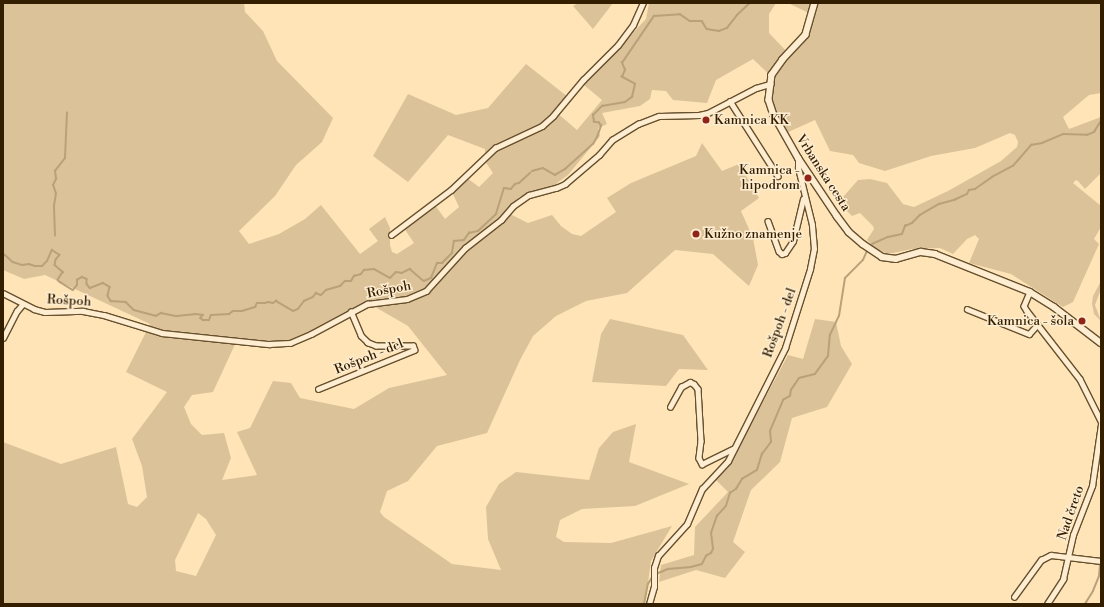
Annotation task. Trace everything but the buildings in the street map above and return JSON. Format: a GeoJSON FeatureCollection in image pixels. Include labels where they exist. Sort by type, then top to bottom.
{"type":"FeatureCollection","features":[{"type":"Feature","properties":{"kind":"street"},"geometry":{"type":"LineString","coordinates":[[391,235],[451,190],[495,148],[542,126],[553,116],[583,80],[618,45],[633,25],[643,3]]}},
{"type":"Feature","properties":{"kind":"street","name":"Vrbanska cesta"},"geometry":{"type":"LineString","coordinates":[[815,3],[806,35],[783,60],[772,75],[769,100],[774,115],[798,158],[837,216],[863,244],[873,252],[889,259],[927,252],[1030,292]]}},
{"type":"Feature","properties":{"kind":"street","name":"Rošpoh"},"geometry":{"type":"LineString","coordinates":[[3,293],[22,305],[46,312],[83,311],[104,315],[162,333],[269,344],[290,343],[299,340],[367,304],[407,299],[426,291],[465,248],[501,220],[513,206],[529,195],[565,184],[599,155],[612,140],[638,124],[659,116],[700,115],[715,110],[756,88],[770,84]]}},
{"type":"Feature","properties":{"kind":"street"},"geometry":{"type":"LineString","coordinates":[[730,101],[778,176]]}},
{"type":"Feature","properties":{"kind":"street","name":"Rošpoh - del"},"geometry":{"type":"LineString","coordinates":[[649,604],[655,579],[654,568],[658,556],[664,547],[687,524],[702,489],[728,461],[785,348],[810,269],[814,249],[812,225],[804,197],[798,168],[798,158]]}},
{"type":"Feature","properties":{"kind":"street","name":"Rošpoh - del"},"geometry":{"type":"LineString","coordinates":[[768,221],[779,251],[782,254],[785,253],[793,241],[804,197]]}},
{"type":"Feature","properties":{"kind":"street"},"geometry":{"type":"LineString","coordinates":[[1101,343],[1054,307],[1030,292],[1024,306],[1037,325],[1080,379],[1101,421]]}},
{"type":"Feature","properties":{"kind":"street"},"geometry":{"type":"LineString","coordinates":[[3,338],[22,305]]}},
{"type":"Feature","properties":{"kind":"street"},"geometry":{"type":"LineString","coordinates":[[967,309],[1029,334],[1037,325]]}},
{"type":"Feature","properties":{"kind":"street","name":"Rošpoh - del"},"geometry":{"type":"LineString","coordinates":[[318,389],[414,350],[413,346],[376,346],[368,343],[361,336],[351,312]]}},
{"type":"Feature","properties":{"kind":"street"},"geometry":{"type":"LineString","coordinates":[[670,407],[681,387],[690,382],[694,384],[698,389],[701,441],[699,458],[702,464],[733,449]]}},
{"type":"Feature","properties":{"kind":"street","name":"Nad čreto"},"geometry":{"type":"LineString","coordinates":[[1048,604],[1063,579],[1074,535],[1092,486],[1101,424]]}},
{"type":"Feature","properties":{"kind":"street"},"geometry":{"type":"LineString","coordinates":[[1014,597],[1041,560],[1051,555],[1101,561]]}},
{"type":"Feature","properties":{"kind":"shaded area"},"geometry":{"type":"Polygon","coordinates":[[[3,3],[244,3],[245,12],[263,31],[277,61],[333,118],[322,142],[296,165],[275,196],[239,231],[249,244],[279,234],[305,219],[321,205],[360,254],[378,241],[369,229],[385,217],[390,228],[390,245],[392,252],[397,254],[414,243],[404,228],[435,205],[445,219],[459,207],[452,192],[467,178],[479,187],[493,173],[485,161],[485,149],[448,135],[408,182],[373,156],[408,94],[456,115],[488,108],[526,64],[568,97],[556,112],[577,130],[602,100],[584,85],[646,19],[649,3],[776,3],[769,14],[769,33],[791,56],[805,41],[815,16],[788,3],[1101,3],[1101,93],[1089,95],[1063,117],[1069,129],[1101,117],[1101,173],[1085,189],[1076,180],[1073,183],[1101,206],[1101,227],[1094,239],[1099,244],[1073,302],[1063,307],[1011,274],[969,263],[979,239],[975,235],[967,239],[953,254],[940,248],[912,249],[888,254],[875,248],[867,240],[874,229],[873,226],[860,213],[852,216],[843,205],[843,197],[858,180],[870,179],[887,183],[903,204],[914,207],[948,191],[1001,161],[1017,147],[1018,142],[1015,135],[1010,133],[975,148],[931,156],[885,171],[859,163],[853,155],[830,151],[815,120],[786,133],[775,115],[772,98],[774,79],[753,59],[716,80],[707,103],[673,100],[666,91],[652,90],[650,99],[640,106],[602,113],[607,124],[598,128],[600,136],[568,175],[555,186],[519,197],[506,212],[528,223],[552,215],[561,226],[572,234],[581,236],[616,212],[607,198],[631,183],[696,156],[702,143],[722,171],[739,164],[759,198],[741,211],[753,238],[758,265],[749,286],[713,254],[675,250],[627,293],[586,301],[556,316],[533,336],[520,360],[487,433],[437,446],[408,481],[387,491],[380,512],[384,517],[452,564],[501,570],[488,539],[486,507],[499,484],[516,472],[589,480],[599,448],[613,432],[636,424],[629,462],[689,484],[635,506],[582,509],[560,520],[556,537],[564,542],[611,543],[672,526],[651,561],[645,604],[3,604],[3,442],[61,464],[116,447],[128,504],[137,507],[147,497],[142,466],[132,439],[167,392],[126,372],[150,324],[45,275],[24,279],[3,270],[3,3]],[[370,304],[292,342],[237,340],[213,392],[192,395],[184,407],[191,424],[202,435],[224,433],[231,458],[222,480],[257,475],[237,432],[250,428],[273,381],[291,383],[300,398],[354,409],[389,388],[447,375],[408,326],[370,304]],[[198,513],[175,560],[176,571],[196,576],[216,535],[206,519],[198,513]]]}},
{"type":"Feature","properties":{"kind":"shaded area"},"geometry":{"type":"Polygon","coordinates":[[[578,3],[613,3],[593,29],[573,6],[578,3]]]}},
{"type":"Feature","properties":{"kind":"shaded area"},"geometry":{"type":"Polygon","coordinates":[[[1101,281],[1101,289],[1095,305],[1101,321],[1094,314],[1092,304],[1093,296],[1101,281]]]}},
{"type":"Feature","properties":{"kind":"shaded area"},"geometry":{"type":"Polygon","coordinates":[[[610,319],[683,335],[708,370],[679,369],[666,386],[592,382],[601,334],[610,319]]]}},
{"type":"Feature","properties":{"kind":"shaded area"},"geometry":{"type":"Polygon","coordinates":[[[815,319],[836,322],[841,346],[852,364],[827,407],[792,418],[780,462],[751,490],[733,542],[745,552],[725,578],[696,570],[659,582],[661,565],[694,555],[695,527],[728,492],[715,479],[733,458],[788,355],[803,359],[815,319]]]}},
{"type":"Feature","properties":{"kind":"waterway"},"geometry":{"type":"LineString","coordinates":[[532,171],[543,168],[555,175],[565,169],[593,144],[597,137],[601,126],[599,123],[594,122],[593,115],[602,106],[625,102],[632,97],[635,84],[622,77],[625,70],[622,63],[654,16],[680,14],[690,21],[702,21],[707,29],[719,31],[727,28],[737,15],[750,3]]}},
{"type":"Feature","properties":{"kind":"waterway"},"geometry":{"type":"LineString","coordinates":[[55,236],[54,206],[56,194],[53,185],[56,179],[55,171],[65,158],[67,113]]}},
{"type":"Feature","properties":{"kind":"waterway"},"geometry":{"type":"LineString","coordinates":[[872,244],[888,237],[902,234],[905,226],[912,223],[920,215],[939,204],[954,200],[967,194],[969,190],[975,189],[992,177],[1013,166],[1031,145],[1042,143],[1063,134],[1087,135],[1094,132],[1101,121]]}},
{"type":"Feature","properties":{"kind":"waterway"},"geometry":{"type":"LineString","coordinates":[[3,253],[13,262],[22,265],[29,264],[42,266],[47,261],[52,250],[60,255],[56,260],[55,265],[63,272],[58,280],[60,282],[73,290],[77,285],[77,280],[82,277],[87,279],[87,284],[90,288],[103,283],[110,287],[108,296],[111,301],[126,302],[134,310],[156,316],[161,313],[177,316],[196,314],[203,315],[201,318],[203,320],[209,320],[211,315],[229,314],[233,311],[242,311],[255,307],[257,303],[273,303],[276,301],[293,311],[298,309],[304,301],[313,297],[316,293],[321,295],[326,290],[340,286],[345,281],[351,281],[354,276],[361,274],[364,270],[374,269],[390,278],[396,272],[402,273],[410,269],[424,281],[431,278],[437,263],[442,263],[452,253],[454,241],[464,240],[469,233],[478,231],[496,214],[504,188],[511,189],[515,184],[519,183],[530,173]]}},
{"type":"Feature","properties":{"kind":"waterway"},"geometry":{"type":"LineString","coordinates":[[656,574],[668,569],[691,567],[702,564],[706,556],[711,553],[713,549],[711,533],[717,516],[726,506],[730,493],[736,489],[742,479],[757,470],[762,454],[771,442],[770,431],[783,400],[790,396],[791,390],[799,378],[815,374],[828,356],[830,335],[839,316],[845,278],[863,260],[868,249]]}},
{"type":"Feature","properties":{"kind":"waterway"},"geometry":{"type":"LineString","coordinates":[[1085,604],[1093,591],[1099,576],[1100,565]]}},
{"type":"Feature","properties":{"kind":"waterway"},"geometry":{"type":"LineString","coordinates":[[644,604],[648,584],[653,576]]}},
{"type":"Feature","properties":{"kind":"place","name":"Kamnica KK"},"geometry":{"type":"Point","coordinates":[706,120]}},
{"type":"Feature","properties":{"kind":"place","name":"Kamnica - hipodrom"},"geometry":{"type":"Point","coordinates":[808,178]}},
{"type":"Feature","properties":{"kind":"place","name":"Kužno znamenje"},"geometry":{"type":"Point","coordinates":[696,234]}},
{"type":"Feature","properties":{"kind":"place","name":"Kamnica - šola"},"geometry":{"type":"Point","coordinates":[1082,321]}}]}
